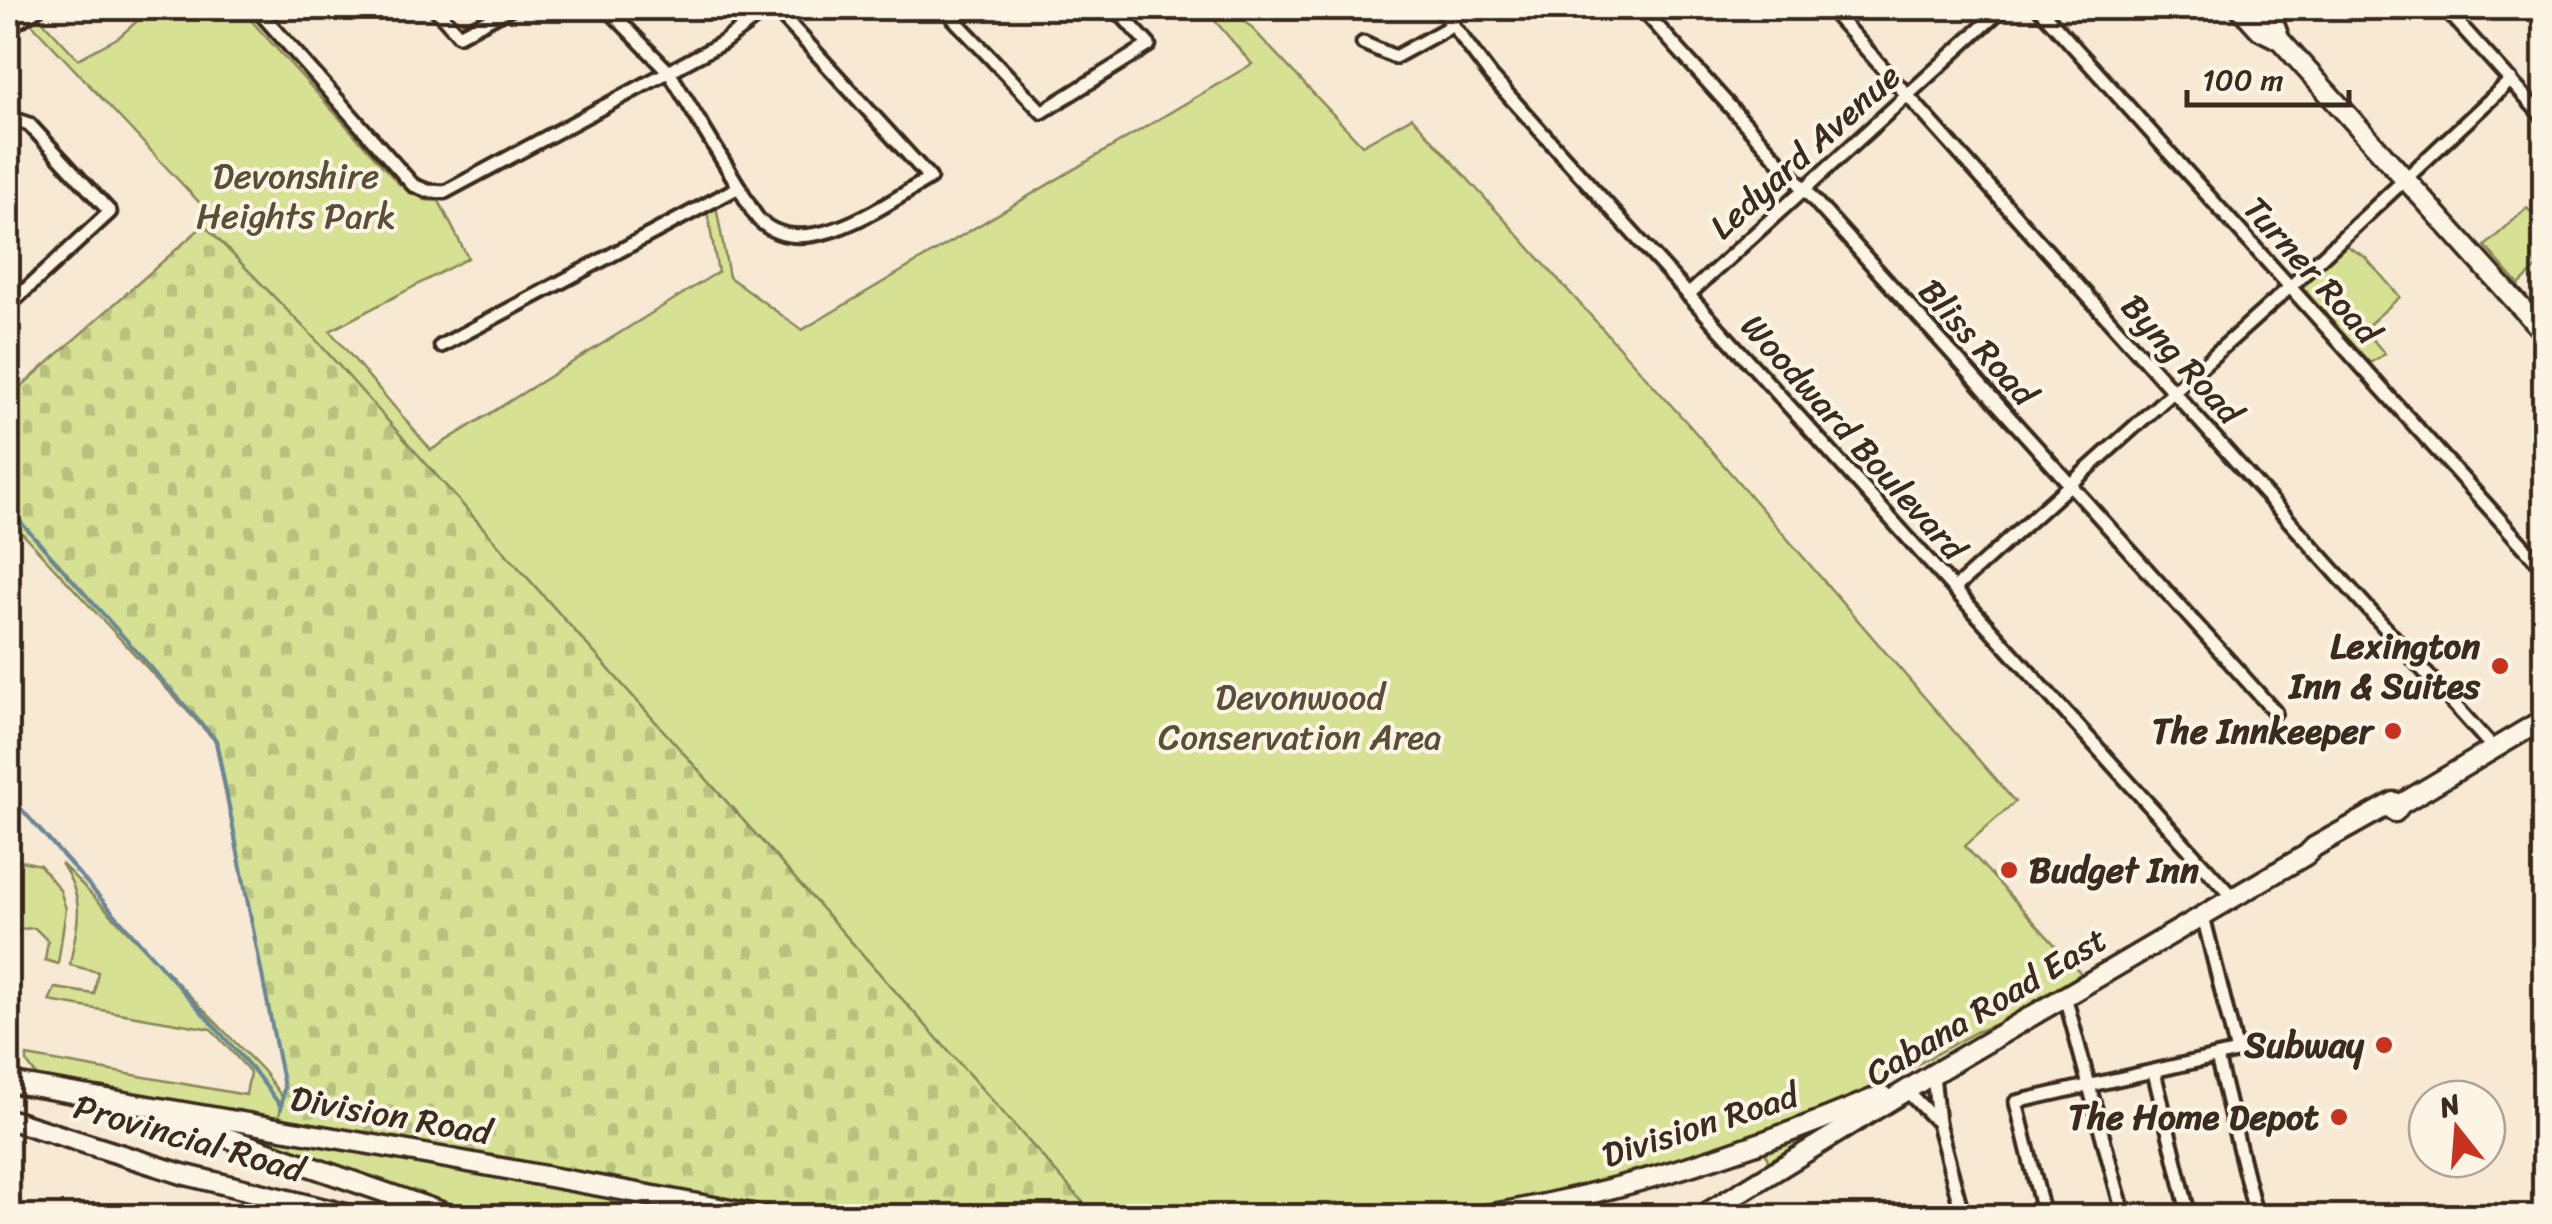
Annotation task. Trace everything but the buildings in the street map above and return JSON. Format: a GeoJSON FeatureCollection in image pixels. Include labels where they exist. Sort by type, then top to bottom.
{"type":"FeatureCollection","features":[{"type":"Feature","properties":{"kind":"main road"},"geometry":{"type":"LineString","coordinates":[[2240,8],[2260,30],[2280,40],[2544,333]]}},
{"type":"Feature","properties":{"kind":"main road"},"geometry":{"type":"LineString","coordinates":[[2263,8],[2272,18],[2280,40]]}},
{"type":"Feature","properties":{"kind":"main road","name":"Cabana Road East"},"geometry":{"type":"LineString","coordinates":[[1702,1216],[1906,1090],[2233,898],[2398,810],[2401,804],[2544,718]]}},
{"type":"Feature","properties":{"kind":"main road","name":"Division Road"},"geometry":{"type":"LineString","coordinates":[[1480,1216],[1542,1206],[1631,1184],[1755,1146],[1933,1074]]}},
{"type":"Feature","properties":{"kind":"main road","name":"Division Road"},"geometry":{"type":"LineString","coordinates":[[8,1082],[763,1216]]}},
{"type":"Feature","properties":{"kind":"main road","name":"Provincial Road"},"geometry":{"type":"LineString","coordinates":[[121,1101],[453,1216]]}},
{"type":"Feature","properties":{"kind":"main road","name":"Provincial Road"},"geometry":{"type":"LineString","coordinates":[[8,1119],[182,1174],[353,1216]]}},
{"type":"Feature","properties":{"kind":"street"},"geometry":{"type":"LineString","coordinates":[[8,28],[39,8]]}},
{"type":"Feature","properties":{"kind":"street"},"geometry":{"type":"LineString","coordinates":[[256,8],[413,185],[428,191],[444,192],[669,72],[722,43],[772,8],[930,178],[847,226],[807,235],[783,233],[760,220],[669,72],[607,8]]}},
{"type":"Feature","properties":{"kind":"street"},"geometry":{"type":"LineString","coordinates":[[435,8],[459,35],[510,8]]}},
{"type":"Feature","properties":{"kind":"street"},"geometry":{"type":"LineString","coordinates":[[963,8],[952,17],[1042,112],[1149,45],[1114,8]]}},
{"type":"Feature","properties":{"kind":"street","name":"Woodward Boulevard"},"geometry":{"type":"LineString","coordinates":[[1440,8],[1491,76],[2233,898]]}},
{"type":"Feature","properties":{"kind":"street","name":"Bliss Road"},"geometry":{"type":"LineString","coordinates":[[1641,8],[2275,712]]}},
{"type":"Feature","properties":{"kind":"street","name":"Byng Road"},"geometry":{"type":"LineString","coordinates":[[1829,8],[2494,748]]}},
{"type":"Feature","properties":{"kind":"street","name":"Ledyard Avenue"},"geometry":{"type":"LineString","coordinates":[[1688,294],[2003,8]]}},
{"type":"Feature","properties":{"kind":"street","name":"Turner Road"},"geometry":{"type":"LineString","coordinates":[[2039,8],[2544,569]]}},
{"type":"Feature","properties":{"kind":"street"},"geometry":{"type":"LineString","coordinates":[[2445,8],[2544,118]]}},
{"type":"Feature","properties":{"kind":"street"},"geometry":{"type":"LineString","coordinates":[[1363,44],[1395,57],[1453,25]]}},
{"type":"Feature","properties":{"kind":"street"},"geometry":{"type":"LineString","coordinates":[[1954,589],[2291,286],[2511,80]]}},
{"type":"Feature","properties":{"kind":"street"},"geometry":{"type":"LineString","coordinates":[[8,117],[29,124],[110,212],[8,306]]}},
{"type":"Feature","properties":{"kind":"street"},"geometry":{"type":"LineString","coordinates":[[442,346],[738,186]]}},
{"type":"Feature","properties":{"kind":"street"},"geometry":{"type":"LineString","coordinates":[[2044,1216],[2016,1102],[2237,1052],[2203,916]]}},
{"type":"Feature","properties":{"kind":"street"},"geometry":{"type":"LineString","coordinates":[[2065,996],[2124,1216]]}},
{"type":"Feature","properties":{"kind":"street"},"geometry":{"type":"LineString","coordinates":[[2217,1057],[2256,1216]]}},
{"type":"Feature","properties":{"kind":"street"},"geometry":{"type":"LineString","coordinates":[[2154,1072],[2189,1216]]}},
{"type":"Feature","properties":{"kind":"street"},"geometry":{"type":"LineString","coordinates":[[1933,1074],[1938,1123],[1963,1216]]}},
{"type":"Feature","properties":{"kind":"street"},"geometry":{"type":"LineString","coordinates":[[1906,1090],[1938,1123]]}},
{"type":"Feature","properties":{"kind":"green space","name":"Devonwood Conservation Area"},"geometry":{"type":"Polygon","coordinates":[[[152,8],[240,8],[399,184],[425,200],[439,201],[468,258],[330,331],[431,450],[718,272],[707,211],[716,206],[729,277],[802,330],[1252,64],[1204,8],[1233,8],[1362,145],[1412,117],[1689,425],[2015,802],[1965,846],[2086,979],[1811,1118],[1717,1153],[1499,1208],[1445,1216],[1095,1216],[316,340],[204,225],[212,216],[31,23],[39,17],[78,59],[119,37],[152,8]]]}},
{"type":"Feature","properties":{"kind":"green space"},"geometry":{"type":"Polygon","coordinates":[[[2527,208],[2544,227],[2544,261],[2519,285],[2485,246],[2527,208]]]}},
{"type":"Feature","properties":{"kind":"green space"},"geometry":{"type":"Polygon","coordinates":[[[204,225],[316,340],[1095,1216],[820,1216],[278,1125],[284,1087],[215,741],[8,518],[8,398],[204,225]]]}},
{"type":"Feature","properties":{"kind":"green space"},"geometry":{"type":"Polygon","coordinates":[[[2342,243],[2365,257],[2400,297],[2364,329],[2385,354],[2368,364],[2301,291],[2304,278],[2342,243]]]}},
{"type":"Feature","properties":{"kind":"green space"},"geometry":{"type":"Polygon","coordinates":[[[8,858],[40,865],[60,890],[66,909],[58,964],[45,960],[48,941],[35,928],[21,929],[14,939],[14,962],[8,961],[8,858]]]}},
{"type":"Feature","properties":{"kind":"green space"},"geometry":{"type":"Polygon","coordinates":[[[61,863],[263,1071],[283,1098],[278,1125],[40,1080],[27,1063],[27,1056],[246,1095],[250,1072],[211,1029],[49,1001],[55,988],[94,994],[98,972],[70,965],[78,912],[74,889],[61,863]]]}},
{"type":"Feature","properties":{"kind":"green space"},"geometry":{"type":"Polygon","coordinates":[[[151,1108],[604,1195],[619,1207],[621,1216],[466,1216],[151,1108]]]}},
{"type":"Feature","properties":{"kind":"green space"},"geometry":{"type":"Polygon","coordinates":[[[1820,1129],[1821,1134],[1775,1163],[1768,1161],[1765,1150],[1820,1129]]]}},
{"type":"Feature","properties":{"kind":"waterway"},"geometry":{"type":"LineString","coordinates":[[8,508],[216,740],[284,1087],[281,1109]]}},
{"type":"Feature","properties":{"kind":"waterway"},"geometry":{"type":"LineString","coordinates":[[8,794],[280,1105]]}},
{"type":"Feature","properties":{"kind":"place","name":"Lexington Inn & Suites"},"geometry":{"type":"Point","coordinates":[2500,666]}},
{"type":"Feature","properties":{"kind":"place","name":"The Innkeeper"},"geometry":{"type":"Point","coordinates":[2393,731]}},
{"type":"Feature","properties":{"kind":"place","name":"Budget Inn"},"geometry":{"type":"Point","coordinates":[2009,870]}},
{"type":"Feature","properties":{"kind":"place","name":"Subway"},"geometry":{"type":"Point","coordinates":[2384,1045]}},
{"type":"Feature","properties":{"kind":"place","name":"The Home Depot"},"geometry":{"type":"Point","coordinates":[2339,1117]}},
{"type":"Feature","properties":{"kind":"park label","name":"Devonshire Heights Park"},"geometry":{"type":"Point","coordinates":[296,196]}}]}
